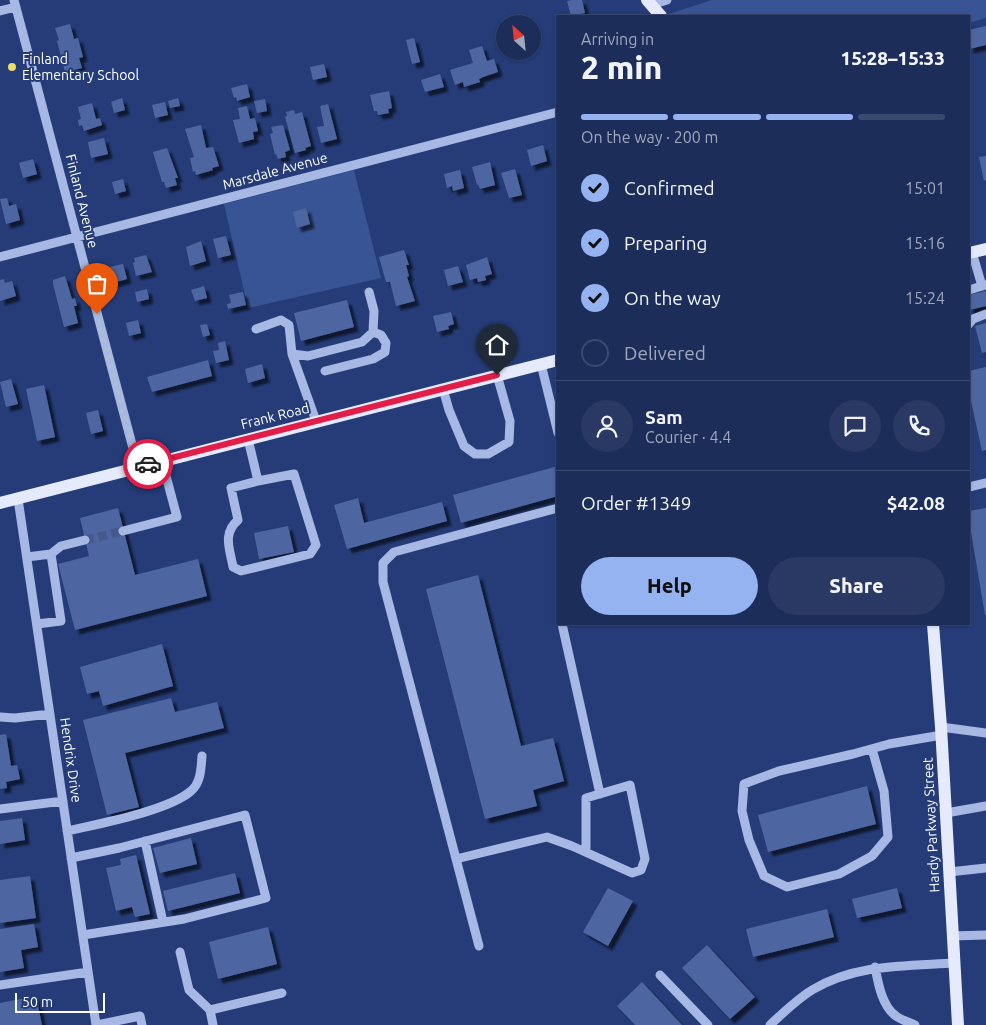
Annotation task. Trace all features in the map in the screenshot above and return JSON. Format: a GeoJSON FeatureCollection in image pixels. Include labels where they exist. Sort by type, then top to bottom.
{"type":"FeatureCollection","features":[{"type":"Feature","properties":{"kind":"main road"},"geometry":{"type":"LineString","coordinates":[[649,2],[660,15]]}},
{"type":"Feature","properties":{"kind":"main road"},"geometry":{"type":"LineString","coordinates":[[970,253],[986,249]]}},
{"type":"Feature","properties":{"kind":"main road","name":"Frank Road"},"geometry":{"type":"LineString","coordinates":[[0,503],[556,360]]}},
{"type":"Feature","properties":{"kind":"main road","name":"Hardy Parkway Street"},"geometry":{"type":"LineString","coordinates":[[933,625],[942,731],[958,1025]]}},
{"type":"Feature","properties":{"kind":"street"},"geometry":{"type":"LineString","coordinates":[[649,2],[667,0]]}},
{"type":"Feature","properties":{"kind":"street"},"geometry":{"type":"LineString","coordinates":[[0,11],[15,3]]}},
{"type":"Feature","properties":{"kind":"street","name":"Finland Avenue"},"geometry":{"type":"LineString","coordinates":[[15,3],[138,467]]}},
{"type":"Feature","properties":{"kind":"street","name":"Marsdale Avenue"},"geometry":{"type":"LineString","coordinates":[[0,257],[556,113]]}},
{"type":"Feature","properties":{"kind":"street"},"geometry":{"type":"LineString","coordinates":[[970,253],[984,286],[970,290]]}},
{"type":"Feature","properties":{"kind":"street"},"geometry":{"type":"LineString","coordinates":[[292,354],[308,356],[362,342],[373,332],[374,310],[370,292]]}},
{"type":"Feature","properties":{"kind":"street"},"geometry":{"type":"LineString","coordinates":[[970,322],[973,318],[986,314]]}},
{"type":"Feature","properties":{"kind":"street"},"geometry":{"type":"LineString","coordinates":[[256,329],[281,320],[289,325],[292,354],[316,422]]}},
{"type":"Feature","properties":{"kind":"street"},"geometry":{"type":"LineString","coordinates":[[325,371],[374,359],[385,352],[386,343],[381,335],[373,332]]}},
{"type":"Feature","properties":{"kind":"street"},"geometry":{"type":"LineString","coordinates":[[541,364],[556,425]]}},
{"type":"Feature","properties":{"kind":"street"},"geometry":{"type":"LineString","coordinates":[[443,389],[449,410],[464,446],[475,454],[488,454],[509,442],[510,421],[497,375]]}},
{"type":"Feature","properties":{"kind":"street"},"geometry":{"type":"LineString","coordinates":[[248,439],[258,481]]}},
{"type":"Feature","properties":{"kind":"street"},"geometry":{"type":"LineString","coordinates":[[123,530],[177,517],[162,461]]}},
{"type":"Feature","properties":{"kind":"street"},"geometry":{"type":"LineString","coordinates":[[294,474],[316,545],[310,554],[241,571],[233,567],[228,536],[231,526],[238,520],[231,488],[258,481],[294,474]]}},
{"type":"Feature","properties":{"kind":"street"},"geometry":{"type":"LineString","coordinates":[[970,487],[986,484]]}},
{"type":"Feature","properties":{"kind":"street","name":"Hendrix Drive"},"geometry":{"type":"LineString","coordinates":[[18,498],[96,1025]]}},
{"type":"Feature","properties":{"kind":"street"},"geometry":{"type":"LineString","coordinates":[[479,946],[383,582],[383,563],[394,552],[556,509]]}},
{"type":"Feature","properties":{"kind":"street"},"geometry":{"type":"LineString","coordinates":[[27,557],[51,554],[61,546],[85,540]]}},
{"type":"Feature","properties":{"kind":"street"},"geometry":{"type":"LineString","coordinates":[[37,624],[61,621],[51,554]]}},
{"type":"Feature","properties":{"kind":"street"},"geometry":{"type":"LineString","coordinates":[[562,625],[600,794]]}},
{"type":"Feature","properties":{"kind":"street"},"geometry":{"type":"LineString","coordinates":[[0,717],[15,718],[50,714]]}},
{"type":"Feature","properties":{"kind":"street"},"geometry":{"type":"LineString","coordinates":[[872,749],[884,791],[888,837],[872,856],[839,874],[787,887],[764,876],[749,840],[742,811],[744,784],[779,771],[942,731],[986,733]]}},
{"type":"Feature","properties":{"kind":"street"},"geometry":{"type":"LineString","coordinates":[[67,831],[112,821],[179,799],[192,791],[201,775],[202,756]]}},
{"type":"Feature","properties":{"kind":"street"},"geometry":{"type":"LineString","coordinates":[[456,859],[547,838],[586,852],[632,873],[641,870],[645,859],[630,785],[586,798],[586,852]]}},
{"type":"Feature","properties":{"kind":"street"},"geometry":{"type":"LineString","coordinates":[[0,809],[63,801]]}},
{"type":"Feature","properties":{"kind":"street"},"geometry":{"type":"LineString","coordinates":[[946,813],[986,806]]}},
{"type":"Feature","properties":{"kind":"street"},"geometry":{"type":"LineString","coordinates":[[71,858],[245,815],[266,898],[184,919],[82,935]]}},
{"type":"Feature","properties":{"kind":"street"},"geometry":{"type":"LineString","coordinates":[[145,841],[163,922]]}},
{"type":"Feature","properties":{"kind":"street"},"geometry":{"type":"LineString","coordinates":[[949,872],[986,868]]}},
{"type":"Feature","properties":{"kind":"street"},"geometry":{"type":"LineString","coordinates":[[952,936],[986,935]]}},
{"type":"Feature","properties":{"kind":"street"},"geometry":{"type":"LineString","coordinates":[[180,952],[189,990],[210,1010],[213,1025]]}},
{"type":"Feature","properties":{"kind":"street"},"geometry":{"type":"LineString","coordinates":[[770,1025],[798,1000],[831,979],[875,967],[954,963]]}},
{"type":"Feature","properties":{"kind":"street"},"geometry":{"type":"LineString","coordinates":[[875,967],[885,1002],[895,1016],[915,1025]]}},
{"type":"Feature","properties":{"kind":"street"},"geometry":{"type":"LineString","coordinates":[[0,985],[88,972]]}},
{"type":"Feature","properties":{"kind":"street"},"geometry":{"type":"LineString","coordinates":[[660,975],[708,1025]]}},
{"type":"Feature","properties":{"kind":"street"},"geometry":{"type":"LineString","coordinates":[[210,1010],[282,993]]}},
{"type":"Feature","properties":{"kind":"street"},"geometry":{"type":"LineString","coordinates":[[96,1025],[140,1016],[142,1025]]}},
{"type":"Feature","properties":{"kind":"shaded area"},"geometry":{"type":"Polygon","coordinates":[[[712,0],[986,0],[986,18],[970,23],[970,15],[669,14],[712,0]]]}},
{"type":"Feature","properties":{"kind":"shaded area"},"geometry":{"type":"Polygon","coordinates":[[[354,170],[381,278],[248,308],[224,204],[354,170]]]}},
{"type":"Feature","properties":{"kind":"building"},"geometry":{"type":"Polygon","coordinates":[[[582,0],[585,13],[571,15],[567,1],[582,0]]]}},
{"type":"Feature","properties":{"kind":"building"},"geometry":{"type":"Polygon","coordinates":[[[70,24],[74,39],[78,38],[83,57],[79,58],[82,68],[65,72],[55,28],[70,24]]]}},
{"type":"Feature","properties":{"kind":"building"},"geometry":{"type":"Polygon","coordinates":[[[986,26],[986,45],[970,49],[970,30],[986,26]]]}},
{"type":"Feature","properties":{"kind":"building"},"geometry":{"type":"Polygon","coordinates":[[[414,38],[420,62],[412,64],[406,40],[414,38]]]}},
{"type":"Feature","properties":{"kind":"building"},"geometry":{"type":"Polygon","coordinates":[[[482,46],[487,61],[494,59],[498,72],[479,79],[480,82],[464,87],[463,82],[455,85],[450,70],[473,63],[469,50],[482,46]]]}},
{"type":"Feature","properties":{"kind":"building"},"geometry":{"type":"Polygon","coordinates":[[[324,64],[327,77],[313,80],[310,67],[324,64]]]}},
{"type":"Feature","properties":{"kind":"building"},"geometry":{"type":"Polygon","coordinates":[[[440,74],[444,87],[425,92],[421,80],[440,74]]]}},
{"type":"Feature","properties":{"kind":"building"},"geometry":{"type":"Polygon","coordinates":[[[247,84],[250,97],[237,101],[231,88],[247,84]]]}},
{"type":"Feature","properties":{"kind":"building"},"geometry":{"type":"Polygon","coordinates":[[[389,91],[392,108],[388,109],[389,113],[378,115],[377,111],[374,111],[370,95],[389,91]]]}},
{"type":"Feature","properties":{"kind":"building"},"geometry":{"type":"Polygon","coordinates":[[[122,98],[125,110],[114,113],[111,102],[122,98]]]}},
{"type":"Feature","properties":{"kind":"building"},"geometry":{"type":"Polygon","coordinates":[[[178,98],[180,106],[170,108],[168,101],[178,98]]]}},
{"type":"Feature","properties":{"kind":"building"},"geometry":{"type":"Polygon","coordinates":[[[265,99],[267,111],[257,113],[254,101],[265,99]]]}},
{"type":"Feature","properties":{"kind":"building"},"geometry":{"type":"Polygon","coordinates":[[[165,102],[168,115],[155,118],[152,105],[165,102]]]}},
{"type":"Feature","properties":{"kind":"building"},"geometry":{"type":"Polygon","coordinates":[[[92,103],[96,119],[100,118],[102,125],[84,131],[82,125],[79,126],[78,120],[81,119],[78,107],[92,103]]]}},
{"type":"Feature","properties":{"kind":"building"},"geometry":{"type":"Polygon","coordinates":[[[328,104],[337,139],[321,143],[317,127],[324,126],[320,106],[328,104]]]}},
{"type":"Feature","properties":{"kind":"building"},"geometry":{"type":"Polygon","coordinates":[[[247,106],[250,119],[255,118],[258,131],[253,132],[254,139],[239,143],[233,120],[240,119],[238,108],[247,106]]]}},
{"type":"Feature","properties":{"kind":"building"},"geometry":{"type":"Polygon","coordinates":[[[294,110],[295,114],[302,112],[311,146],[305,148],[306,150],[295,153],[285,117],[287,116],[286,112],[294,110]]]}},
{"type":"Feature","properties":{"kind":"building"},"geometry":{"type":"Polygon","coordinates":[[[201,125],[206,148],[213,147],[219,166],[212,168],[213,170],[196,175],[195,171],[193,172],[190,158],[194,157],[185,129],[201,125]]]}},
{"type":"Feature","properties":{"kind":"building"},"geometry":{"type":"Polygon","coordinates":[[[283,125],[290,150],[285,152],[286,157],[278,159],[275,155],[270,134],[273,133],[271,127],[283,125]]]}},
{"type":"Feature","properties":{"kind":"building"},"geometry":{"type":"Polygon","coordinates":[[[104,138],[108,154],[91,158],[88,142],[104,138]]]}},
{"type":"Feature","properties":{"kind":"building"},"geometry":{"type":"Polygon","coordinates":[[[543,145],[547,161],[531,166],[527,150],[543,145]]]}},
{"type":"Feature","properties":{"kind":"building"},"geometry":{"type":"Polygon","coordinates":[[[167,148],[178,178],[175,178],[177,185],[166,188],[164,182],[162,182],[153,152],[167,148]]]}},
{"type":"Feature","properties":{"kind":"building"},"geometry":{"type":"Polygon","coordinates":[[[986,156],[986,180],[984,181],[979,157],[986,156]]]}},
{"type":"Feature","properties":{"kind":"building"},"geometry":{"type":"Polygon","coordinates":[[[33,159],[37,174],[23,178],[19,163],[33,159]]]}},
{"type":"Feature","properties":{"kind":"building"},"geometry":{"type":"Polygon","coordinates":[[[490,162],[495,185],[480,189],[472,167],[490,162]]]}},
{"type":"Feature","properties":{"kind":"building"},"geometry":{"type":"Polygon","coordinates":[[[515,169],[522,195],[509,198],[501,173],[515,169]]]}},
{"type":"Feature","properties":{"kind":"building"},"geometry":{"type":"Polygon","coordinates":[[[460,170],[464,188],[453,191],[452,186],[447,188],[444,174],[460,170]]]}},
{"type":"Feature","properties":{"kind":"building"},"geometry":{"type":"Polygon","coordinates":[[[123,179],[126,191],[115,194],[112,182],[123,179]]]}},
{"type":"Feature","properties":{"kind":"building"},"geometry":{"type":"Polygon","coordinates":[[[7,198],[9,206],[16,204],[20,220],[6,224],[0,199],[7,198]]]}},
{"type":"Feature","properties":{"kind":"building"},"geometry":{"type":"Polygon","coordinates":[[[306,208],[310,224],[297,228],[293,212],[306,208]]]}},
{"type":"Feature","properties":{"kind":"building"},"geometry":{"type":"Polygon","coordinates":[[[226,236],[231,255],[218,258],[213,239],[226,236]]]}},
{"type":"Feature","properties":{"kind":"building"},"geometry":{"type":"Polygon","coordinates":[[[201,241],[206,261],[190,266],[186,247],[201,241]]]}},
{"type":"Feature","properties":{"kind":"building"},"geometry":{"type":"Polygon","coordinates":[[[404,250],[409,265],[406,265],[409,276],[407,277],[415,301],[396,306],[390,282],[386,282],[379,257],[404,250]]]}},
{"type":"Feature","properties":{"kind":"building"},"geometry":{"type":"Polygon","coordinates":[[[146,255],[152,272],[136,276],[133,263],[135,262],[134,258],[146,255]]]}},
{"type":"Feature","properties":{"kind":"building"},"geometry":{"type":"Polygon","coordinates":[[[487,257],[492,274],[485,276],[486,280],[478,282],[477,278],[470,280],[466,265],[487,257]]]}},
{"type":"Feature","properties":{"kind":"building"},"geometry":{"type":"Polygon","coordinates":[[[123,264],[127,279],[105,285],[101,269],[123,264]]]}},
{"type":"Feature","properties":{"kind":"building"},"geometry":{"type":"Polygon","coordinates":[[[458,266],[463,282],[448,286],[444,270],[458,266]]]}},
{"type":"Feature","properties":{"kind":"building"},"geometry":{"type":"Polygon","coordinates":[[[65,276],[72,299],[75,298],[77,306],[74,306],[78,323],[64,327],[53,280],[65,276]]]}},
{"type":"Feature","properties":{"kind":"building"},"geometry":{"type":"Polygon","coordinates":[[[4,279],[5,283],[12,281],[16,296],[0,301],[0,280],[4,279]]]}},
{"type":"Feature","properties":{"kind":"building"},"geometry":{"type":"Polygon","coordinates":[[[204,286],[207,298],[195,301],[191,290],[204,286]]]}},
{"type":"Feature","properties":{"kind":"building"},"geometry":{"type":"Polygon","coordinates":[[[147,289],[149,299],[137,302],[135,292],[147,289]]]}},
{"type":"Feature","properties":{"kind":"building"},"geometry":{"type":"Polygon","coordinates":[[[986,291],[986,306],[970,310],[970,295],[986,291]]]}},
{"type":"Feature","properties":{"kind":"building"},"geometry":{"type":"Polygon","coordinates":[[[243,292],[246,305],[228,309],[227,304],[231,303],[229,295],[243,292]]]}},
{"type":"Feature","properties":{"kind":"building"},"geometry":{"type":"Polygon","coordinates":[[[347,300],[354,327],[301,341],[294,313],[347,300]]]}},
{"type":"Feature","properties":{"kind":"building"},"geometry":{"type":"Polygon","coordinates":[[[451,312],[454,324],[448,326],[449,329],[437,332],[433,316],[451,312]]]}},
{"type":"Feature","properties":{"kind":"building"},"geometry":{"type":"Polygon","coordinates":[[[138,320],[141,333],[129,336],[126,323],[138,320]]]}},
{"type":"Feature","properties":{"kind":"building"},"geometry":{"type":"Polygon","coordinates":[[[986,323],[986,352],[982,353],[975,326],[986,323]]]}},
{"type":"Feature","properties":{"kind":"building"},"geometry":{"type":"Polygon","coordinates":[[[207,324],[210,335],[203,337],[200,325],[207,324]]]}},
{"type":"Feature","properties":{"kind":"building"},"geometry":{"type":"Polygon","coordinates":[[[225,341],[229,360],[216,363],[213,351],[219,350],[218,343],[225,341]]]}},
{"type":"Feature","properties":{"kind":"building"},"geometry":{"type":"Polygon","coordinates":[[[208,360],[212,376],[152,392],[147,377],[208,360]]]}},
{"type":"Feature","properties":{"kind":"building"},"geometry":{"type":"Polygon","coordinates":[[[262,364],[265,378],[248,383],[245,369],[262,364]]]}},
{"type":"Feature","properties":{"kind":"building"},"geometry":{"type":"Polygon","coordinates":[[[986,367],[986,450],[982,451],[970,397],[970,371],[986,367]]]}},
{"type":"Feature","properties":{"kind":"building"},"geometry":{"type":"Polygon","coordinates":[[[11,379],[18,404],[6,407],[0,382],[11,379]]]}},
{"type":"Feature","properties":{"kind":"building"},"geometry":{"type":"Polygon","coordinates":[[[44,385],[55,437],[37,441],[26,389],[44,385]]]}},
{"type":"Feature","properties":{"kind":"building"},"geometry":{"type":"Polygon","coordinates":[[[98,410],[103,431],[91,434],[86,413],[98,410]]]}},
{"type":"Feature","properties":{"kind":"building"},"geometry":{"type":"Polygon","coordinates":[[[556,467],[556,497],[461,523],[453,495],[556,467]]]}},
{"type":"Feature","properties":{"kind":"building"},"geometry":{"type":"Polygon","coordinates":[[[358,498],[364,523],[442,502],[447,521],[347,549],[334,505],[358,498]]]}},
{"type":"Feature","properties":{"kind":"building"},"geometry":{"type":"Polygon","coordinates":[[[118,508],[135,575],[198,559],[207,596],[75,630],[58,564],[89,556],[80,518],[118,508]]]}},
{"type":"Feature","properties":{"kind":"building"},"geometry":{"type":"Polygon","coordinates":[[[986,508],[986,615],[970,526],[970,511],[986,508]]]}},
{"type":"Feature","properties":{"kind":"building"},"geometry":{"type":"Polygon","coordinates":[[[288,526],[294,552],[259,559],[254,533],[288,526]]]}},
{"type":"Feature","properties":{"kind":"building"},"geometry":{"type":"Polygon","coordinates":[[[478,575],[521,746],[553,738],[564,781],[533,790],[537,806],[485,819],[426,589],[478,575]]]}},
{"type":"Feature","properties":{"kind":"building"},"geometry":{"type":"Polygon","coordinates":[[[162,644],[173,686],[103,706],[99,691],[87,694],[80,667],[162,644]]]}},
{"type":"Feature","properties":{"kind":"building"},"geometry":{"type":"Polygon","coordinates":[[[171,698],[175,712],[217,702],[224,728],[125,753],[139,807],[107,815],[83,720],[171,698]]]}},
{"type":"Feature","properties":{"kind":"building"},"geometry":{"type":"Polygon","coordinates":[[[6,734],[11,766],[17,765],[20,779],[6,782],[7,788],[0,789],[0,735],[6,734]]]}},
{"type":"Feature","properties":{"kind":"building"},"geometry":{"type":"Polygon","coordinates":[[[867,786],[876,824],[768,852],[758,815],[867,786]]]}},
{"type":"Feature","properties":{"kind":"building"},"geometry":{"type":"Polygon","coordinates":[[[22,818],[25,840],[0,844],[0,821],[22,818]]]}},
{"type":"Feature","properties":{"kind":"building"},"geometry":{"type":"Polygon","coordinates":[[[191,838],[197,864],[160,873],[153,848],[191,838]]]}},
{"type":"Feature","properties":{"kind":"building"},"geometry":{"type":"Polygon","coordinates":[[[136,855],[150,914],[135,917],[132,907],[116,911],[106,868],[121,865],[120,859],[136,855]]]}},
{"type":"Feature","properties":{"kind":"building"},"geometry":{"type":"Polygon","coordinates":[[[235,873],[240,893],[168,911],[163,891],[235,873]]]}},
{"type":"Feature","properties":{"kind":"building"},"geometry":{"type":"Polygon","coordinates":[[[30,876],[36,918],[0,923],[0,880],[30,876]]]}},
{"type":"Feature","properties":{"kind":"building"},"geometry":{"type":"Polygon","coordinates":[[[608,888],[633,901],[608,946],[583,932],[608,888]]]}},
{"type":"Feature","properties":{"kind":"building"},"geometry":{"type":"Polygon","coordinates":[[[897,888],[902,908],[857,918],[852,899],[897,888]]]}},
{"type":"Feature","properties":{"kind":"building"},"geometry":{"type":"Polygon","coordinates":[[[827,909],[834,937],[753,957],[746,929],[827,909]]]}},
{"type":"Feature","properties":{"kind":"building"},"geometry":{"type":"Polygon","coordinates":[[[34,924],[38,947],[21,950],[24,968],[0,972],[0,929],[34,924]]]}},
{"type":"Feature","properties":{"kind":"building"},"geometry":{"type":"Polygon","coordinates":[[[268,927],[277,964],[218,979],[209,942],[268,927]]]}},
{"type":"Feature","properties":{"kind":"building"},"geometry":{"type":"Polygon","coordinates":[[[707,945],[755,997],[730,1019],[682,968],[707,945]]]}},
{"type":"Feature","properties":{"kind":"building"},"geometry":{"type":"Polygon","coordinates":[[[642,982],[682,1025],[635,1025],[617,1006],[642,982]]]}},
{"type":"Feature","properties":{"kind":"building"},"geometry":{"type":"Polygon","coordinates":[[[36,996],[42,1025],[0,1025],[0,1003],[36,996]]]}},
{"type":"Feature","properties":{"kind":"tunnel"},"geometry":{"type":"LineString","coordinates":[[85,540],[123,531]]}},
{"type":"Feature","properties":{"kind":"way so far"},"geometry":{"type":"LineString","coordinates":[[97,314],[138,467],[148,464]]}},
{"type":"Feature","properties":{"kind":"place","name":"Finland Elementary School"},"geometry":{"type":"Point","coordinates":[12,67]}},
{"type":"Feature","properties":{"kind":"route"},"geometry":{"type":"LineString","coordinates":[[148,464],[497,375]]}}]}
